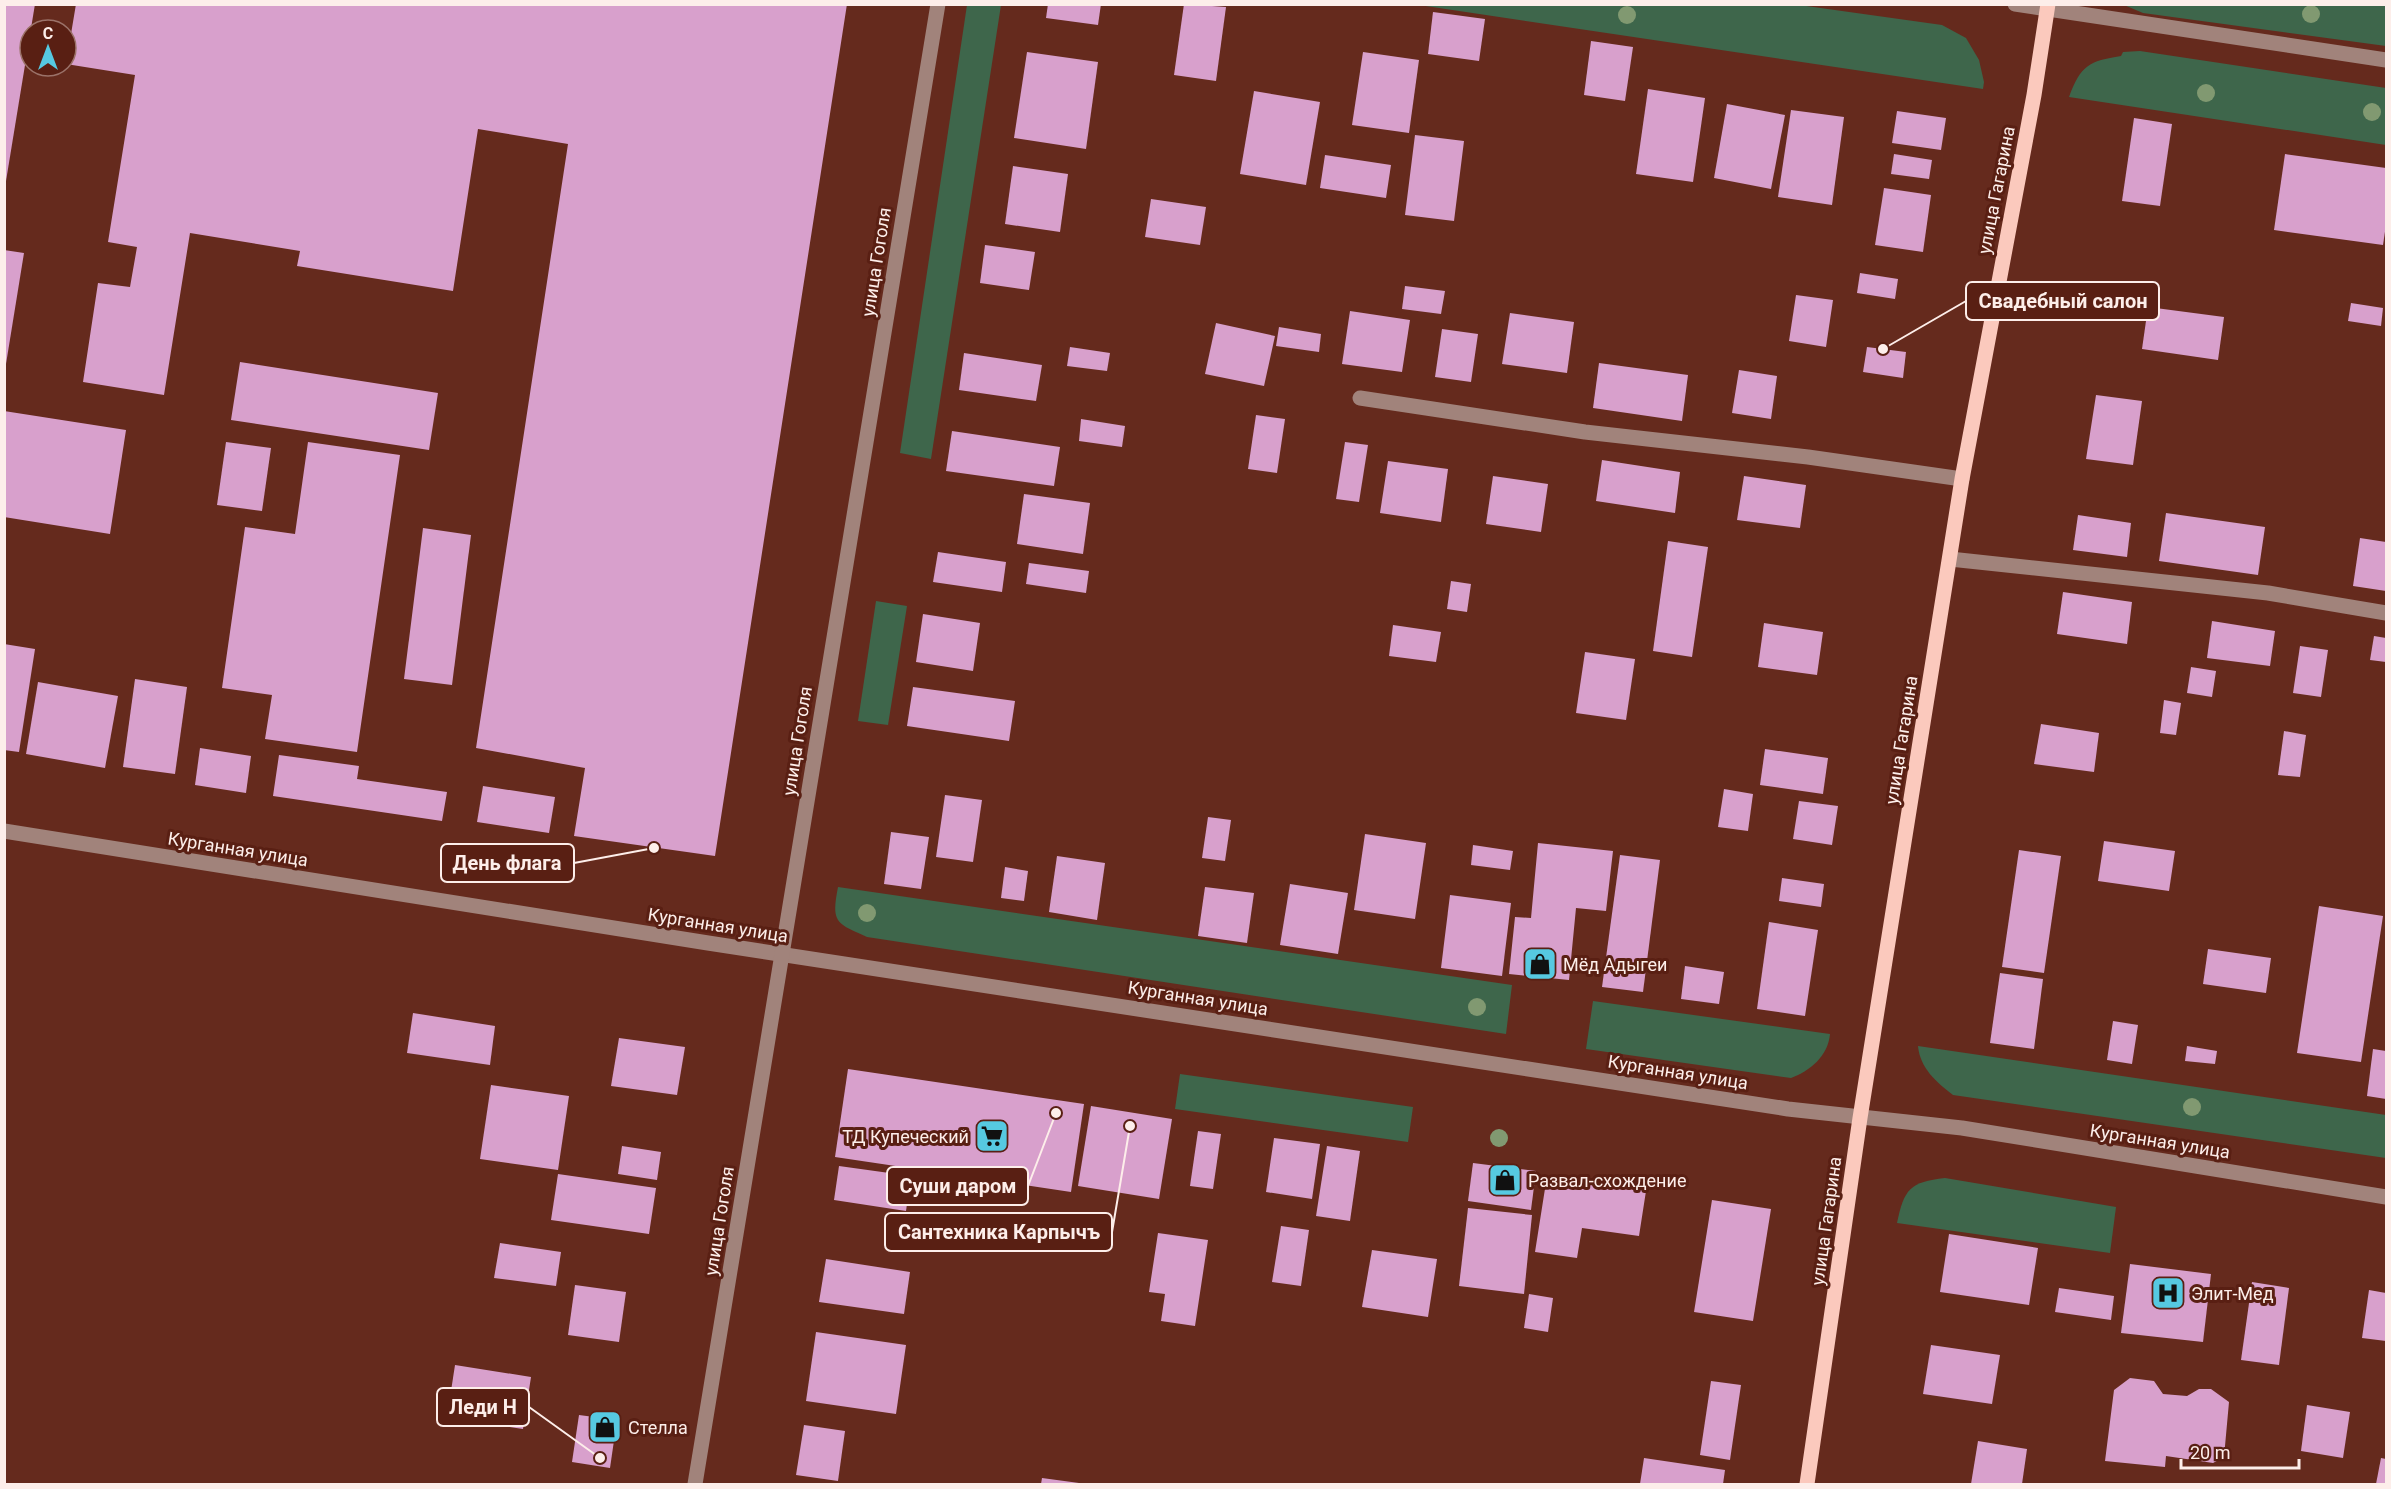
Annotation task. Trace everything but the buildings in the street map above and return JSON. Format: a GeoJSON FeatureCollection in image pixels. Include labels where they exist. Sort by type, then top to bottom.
{"type":"FeatureCollection","features":[{"type":"Feature","properties":{"kind":"main road","name":"улица Гагарина"},"geometry":{"type":"LineString","coordinates":[[1807,1485],[1860,1118],[1962,479],[2034,94],[2048,7]]}},
{"type":"Feature","properties":{"kind":"street","name":"улица Гоголя"},"geometry":{"type":"LineString","coordinates":[[695,1485],[938,4]]}},
{"type":"Feature","properties":{"kind":"street"},"geometry":{"type":"LineString","coordinates":[[2015,4],[2048,7],[2386,60]]}},
{"type":"Feature","properties":{"kind":"street"},"geometry":{"type":"LineString","coordinates":[[1360,398],[1585,432],[1808,457],[1962,479]]}},
{"type":"Feature","properties":{"kind":"street"},"geometry":{"type":"LineString","coordinates":[[1950,559],[2268,593],[2386,612]]}},
{"type":"Feature","properties":{"kind":"street","name":"Курганная улица"},"geometry":{"type":"LineString","coordinates":[[4,831],[1788,1109],[1962,1128],[2386,1197]]}},
{"type":"Feature","properties":{"kind":"green space"},"geometry":{"type":"Polygon","coordinates":[[[1792,4],[1942,25],[1966,38],[1979,60],[1984,82],[1983,89],[1419,5],[1792,4]]]}},
{"type":"Feature","properties":{"kind":"green space"},"geometry":{"type":"Polygon","coordinates":[[[967,5],[1001,5],[931,459],[900,453],[967,5]]]}},
{"type":"Feature","properties":{"kind":"green space"},"geometry":{"type":"Polygon","coordinates":[[[2124,5],[2386,5],[2386,46],[2143,13],[2124,5]]]}},
{"type":"Feature","properties":{"kind":"green space"},"geometry":{"type":"Polygon","coordinates":[[[2140,51],[2386,88],[2386,145],[2069,97],[2082,71],[2088,66],[2101,60],[2121,56],[2123,52],[2140,51]]]}},
{"type":"Feature","properties":{"kind":"green space"},"geometry":{"type":"Polygon","coordinates":[[[876,601],[907,606],[888,725],[858,721],[876,601]]]}},
{"type":"Feature","properties":{"kind":"green space"},"geometry":{"type":"Polygon","coordinates":[[[838,887],[1512,985],[1506,1034],[867,937],[842,925],[838,920],[835,908],[838,887]]]}},
{"type":"Feature","properties":{"kind":"green space"},"geometry":{"type":"Polygon","coordinates":[[[1593,1001],[1830,1034],[1829,1042],[1817,1062],[1791,1078],[1586,1049],[1593,1001]]]}},
{"type":"Feature","properties":{"kind":"green space"},"geometry":{"type":"Polygon","coordinates":[[[1918,1046],[2386,1115],[2386,1158],[1953,1095],[1925,1068],[1918,1046]]]}},
{"type":"Feature","properties":{"kind":"green space"},"geometry":{"type":"Polygon","coordinates":[[[1180,1074],[1413,1107],[1408,1142],[1175,1109],[1180,1074]]]}},
{"type":"Feature","properties":{"kind":"green space"},"geometry":{"type":"Polygon","coordinates":[[[1945,1178],[2116,1207],[2110,1253],[1897,1223],[1903,1202],[1910,1189],[1924,1182],[1945,1178]]]}},
{"type":"Feature","properties":{"kind":"place","name":"Свадебный салон"},"geometry":{"type":"Point","coordinates":[1883,349]}},
{"type":"Feature","properties":{"kind":"place","name":"День флага"},"geometry":{"type":"Point","coordinates":[654,848]}},
{"type":"Feature","properties":{"kind":"place","name":"Мёд Адыгеи"},"geometry":{"type":"Point","coordinates":[1540,964]}},
{"type":"Feature","properties":{"kind":"place","name":"Суши даром"},"geometry":{"type":"Point","coordinates":[1056,1113]}},
{"type":"Feature","properties":{"kind":"place","name":"Сантехника Карпычъ"},"geometry":{"type":"Point","coordinates":[1130,1126]}},
{"type":"Feature","properties":{"kind":"place","name":"ТД Купеческий"},"geometry":{"type":"Point","coordinates":[992,1136]}},
{"type":"Feature","properties":{"kind":"place","name":"Развал-схождение"},"geometry":{"type":"Point","coordinates":[1505,1180]}},
{"type":"Feature","properties":{"kind":"place","name":"Элит-Мед"},"geometry":{"type":"Point","coordinates":[2168,1293]}},
{"type":"Feature","properties":{"kind":"place","name":"Стелла"},"geometry":{"type":"Point","coordinates":[605,1427]}},
{"type":"Feature","properties":{"kind":"place","name":"Леди Н"},"geometry":{"type":"Point","coordinates":[600,1458]}}]}
